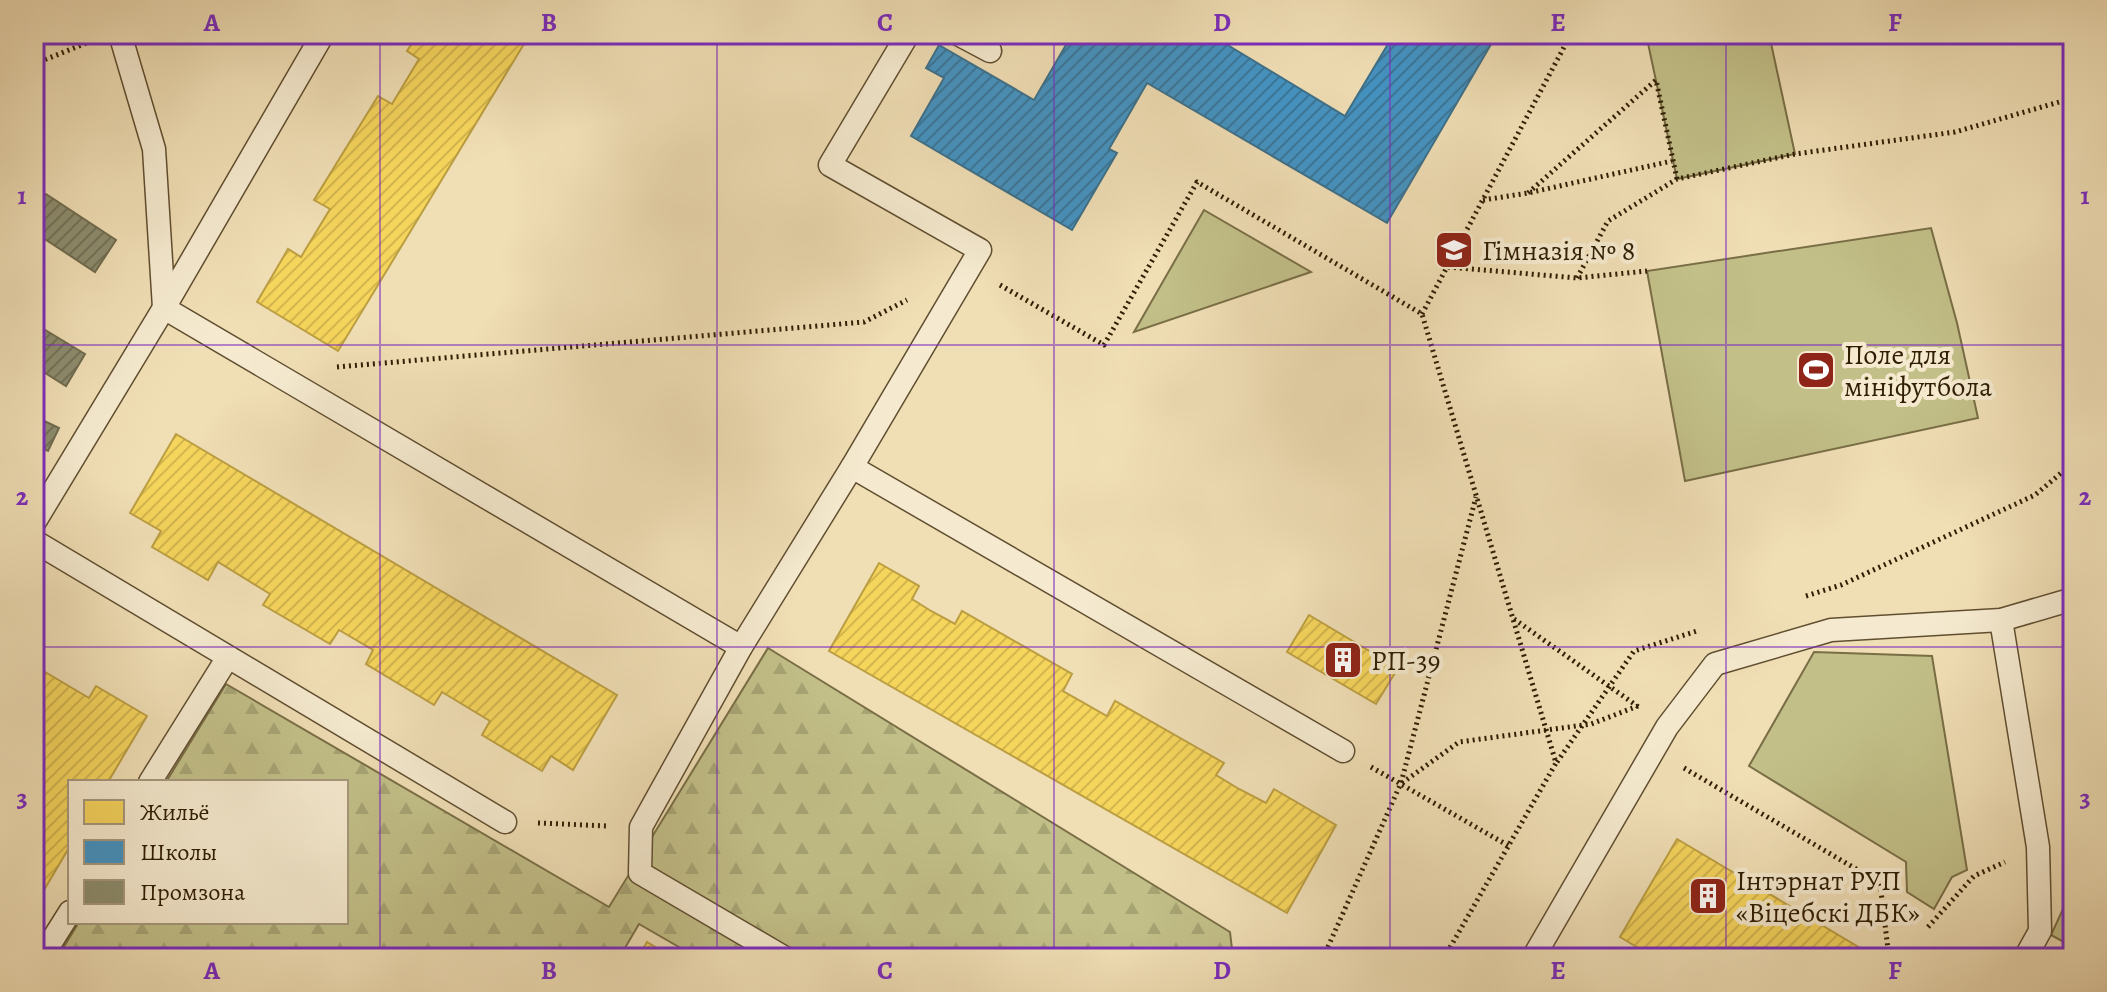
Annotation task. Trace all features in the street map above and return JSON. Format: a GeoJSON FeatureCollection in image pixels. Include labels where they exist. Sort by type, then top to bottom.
{"type":"FeatureCollection","features":[{"type":"Feature","properties":{"kind":"lane"},"geometry":{"type":"LineString","coordinates":[[120,34],[154,149],[164,308]]}},
{"type":"Feature","properties":{"kind":"lane"},"geometry":{"type":"LineString","coordinates":[[34,523],[164,308],[323,34]]}},
{"type":"Feature","properties":{"kind":"lane"},"geometry":{"type":"LineString","coordinates":[[785,958],[640,873],[641,827],[741,647],[980,250],[830,165],[908,34]]}},
{"type":"Feature","properties":{"kind":"lane"},"geometry":{"type":"LineString","coordinates":[[958,34],[990,51]]}},
{"type":"Feature","properties":{"kind":"lane"},"geometry":{"type":"LineString","coordinates":[[164,308],[741,647]]}},
{"type":"Feature","properties":{"kind":"lane"},"geometry":{"type":"LineString","coordinates":[[852,467],[1343,751]]}},
{"type":"Feature","properties":{"kind":"lane"},"geometry":{"type":"LineString","coordinates":[[34,541],[505,822]]}},
{"type":"Feature","properties":{"kind":"lane"},"geometry":{"type":"LineString","coordinates":[[1533,958],[1667,727],[1715,664],[1831,630],[2001,620],[2073,599]]}},
{"type":"Feature","properties":{"kind":"lane"},"geometry":{"type":"LineString","coordinates":[[2001,620],[2038,847],[2040,931],[2025,958]]}},
{"type":"Feature","properties":{"kind":"lane"},"geometry":{"type":"LineString","coordinates":[[151,780],[228,657]]}},
{"type":"Feature","properties":{"kind":"lane"},"geometry":{"type":"LineString","coordinates":[[41,958],[68,915]]}},
{"type":"Feature","properties":{"kind":"path"},"geometry":{"type":"LineString","coordinates":[[1422,314],[1571,34]]}},
{"type":"Feature","properties":{"kind":"path"},"geometry":{"type":"LineString","coordinates":[[34,64],[96,39]]}},
{"type":"Feature","properties":{"kind":"path"},"geometry":{"type":"LineString","coordinates":[[1528,193],[1656,80],[1677,179]]}},
{"type":"Feature","properties":{"kind":"path"},"geometry":{"type":"LineString","coordinates":[[1577,278],[1608,221],[1677,179],[1795,154],[1955,132],[2073,98]]}},
{"type":"Feature","properties":{"kind":"path"},"geometry":{"type":"LineString","coordinates":[[1483,200],[1672,161]]}},
{"type":"Feature","properties":{"kind":"path"},"geometry":{"type":"LineString","coordinates":[[969,267],[1104,345],[1197,182],[1422,314],[1556,763],[1444,958]]}},
{"type":"Feature","properties":{"kind":"path"},"geometry":{"type":"LineString","coordinates":[[1448,267],[1577,278],[1647,271]]}},
{"type":"Feature","properties":{"kind":"path"},"geometry":{"type":"LineString","coordinates":[[276,372],[864,322],[917,295]]}},
{"type":"Feature","properties":{"kind":"path"},"geometry":{"type":"LineString","coordinates":[[1323,958],[1401,783],[1476,494]]}},
{"type":"Feature","properties":{"kind":"path"},"geometry":{"type":"LineString","coordinates":[[1513,618],[1667,727]]}},
{"type":"Feature","properties":{"kind":"path"},"geometry":{"type":"LineString","coordinates":[[1401,783],[1459,742],[1591,724],[1638,706]]}},
{"type":"Feature","properties":{"kind":"path"},"geometry":{"type":"LineString","coordinates":[[1343,751],[1509,846]]}},
{"type":"Feature","properties":{"kind":"path"},"geometry":{"type":"LineString","coordinates":[[1654,751],[1880,883],[1889,958]]}},
{"type":"Feature","properties":{"kind":"path"},"geometry":{"type":"LineString","coordinates":[[505,822],[641,827]]}},
{"type":"Feature","properties":{"kind":"path"},"geometry":{"type":"LineString","coordinates":[[1928,927],[1974,876]]}},
{"type":"Feature","properties":{"kind":"green space"},"geometry":{"type":"Polygon","coordinates":[[[1646,34],[1769,34],[1795,154],[1677,179],[1646,34]]]}},
{"type":"Feature","properties":{"kind":"green space"},"geometry":{"type":"Polygon","coordinates":[[[1204,210],[1311,272],[1134,332],[1204,210]]]}},
{"type":"Feature","properties":{"kind":"green space","name":"Поле для мініфутбола"},"geometry":{"type":"Polygon","coordinates":[[[1931,228],[1957,323],[1978,418],[1685,481],[1647,271],[1931,228]]]}},
{"type":"Feature","properties":{"kind":"green space"},"geometry":{"type":"Polygon","coordinates":[[[768,648],[1230,932],[1233,958],[698,958],[639,924],[619,958],[57,958],[78,924],[348,924],[348,780],[167,780],[226,684],[609,907],[768,648]]]}},
{"type":"Feature","properties":{"kind":"green space"},"geometry":{"type":"Polygon","coordinates":[[[1814,652],[1932,656],[1967,870],[1952,877],[1934,909],[1907,892],[1906,862],[1749,766],[1814,652]]]}},
{"type":"Feature","properties":{"kind":"green space"},"geometry":{"type":"Polygon","coordinates":[[[2063,909],[2073,915],[2073,947],[2051,935],[2063,909]]]}},
{"type":"Feature","properties":{"kind":"building: Жильё"},"geometry":{"type":"Polygon","coordinates":[[[418,34],[530,34],[338,351],[257,302],[288,249],[301,257],[330,209],[314,200],[378,96],[392,104],[419,59],[407,51],[418,34]]]}},
{"type":"Feature","properties":{"kind":"building: Жильё"},"geometry":{"type":"Polygon","coordinates":[[[176,434],[617,695],[573,770],[551,756],[542,771],[482,735],[490,721],[442,692],[434,705],[366,664],[373,650],[339,630],[330,644],[263,605],[270,594],[218,562],[208,580],[152,547],[161,531],[130,513],[176,434]]]}},
{"type":"Feature","properties":{"kind":"building: Жильё"},"geometry":{"type":"Polygon","coordinates":[[[879,563],[919,586],[912,599],[931,611],[955,624],[962,611],[1072,674],[1063,691],[1107,716],[1115,701],[1224,763],[1216,775],[1239,789],[1266,803],[1274,789],[1336,825],[1287,913],[829,651],[879,563]]]}},
{"type":"Feature","properties":{"kind":"building: Жильё","name":"РП-39"},"geometry":{"type":"Polygon","coordinates":[[[1309,615],[1398,668],[1376,704],[1287,652],[1309,615]]]}},
{"type":"Feature","properties":{"kind":"building: Жильё"},"geometry":{"type":"Polygon","coordinates":[[[35,666],[89,698],[96,686],[147,716],[109,780],[68,780],[68,849],[34,907],[35,666]]]}},
{"type":"Feature","properties":{"kind":"building: Жильё","name":"Інтэрнат РУП «Віцебскі ДБК»"},"geometry":{"type":"Polygon","coordinates":[[[1677,839],[1877,958],[1655,958],[1620,937],[1677,839]]]}},
{"type":"Feature","properties":{"kind":"building: Жильё"},"geometry":{"type":"Polygon","coordinates":[[[647,942],[674,958],[638,958],[647,942]]]}},
{"type":"Feature","properties":{"kind":"building: Школы"},"geometry":{"type":"Polygon","coordinates":[[[1063,34],[1232,34],[1226,44],[1345,116],[1388,44],[1372,34],[1497,34],[1387,223],[1147,83],[1109,149],[1117,153],[1072,230],[911,136],[944,78],[926,68],[939,45],[1034,100],[1070,38],[1063,34]]]}},
{"type":"Feature","properties":{"kind":"building: Промзона"},"geometry":{"type":"Polygon","coordinates":[[[46,194],[116,240],[95,272],[34,232],[34,211],[46,194]]]}},
{"type":"Feature","properties":{"kind":"building: Промзона"},"geometry":{"type":"Polygon","coordinates":[[[42,328],[85,354],[66,386],[34,366],[34,342],[42,328]]]}},
{"type":"Feature","properties":{"kind":"building: Промзона"},"geometry":{"type":"Polygon","coordinates":[[[34,416],[59,428],[48,451],[34,444],[34,416]]]}},
{"type":"Feature","properties":{"kind":"place","name":"Гімназія № 8"},"geometry":{"type":"Point","coordinates":[1454,250]}},
{"type":"Feature","properties":{"kind":"place","name":"Поле для мініфутбола"},"geometry":{"type":"Point","coordinates":[1816,370]}},
{"type":"Feature","properties":{"kind":"place","name":"РП-39"},"geometry":{"type":"Point","coordinates":[1343,660]}},
{"type":"Feature","properties":{"kind":"place","name":"Інтэрнат РУП «Віцебскі ДБК»"},"geometry":{"type":"Point","coordinates":[1708,896]}}]}
